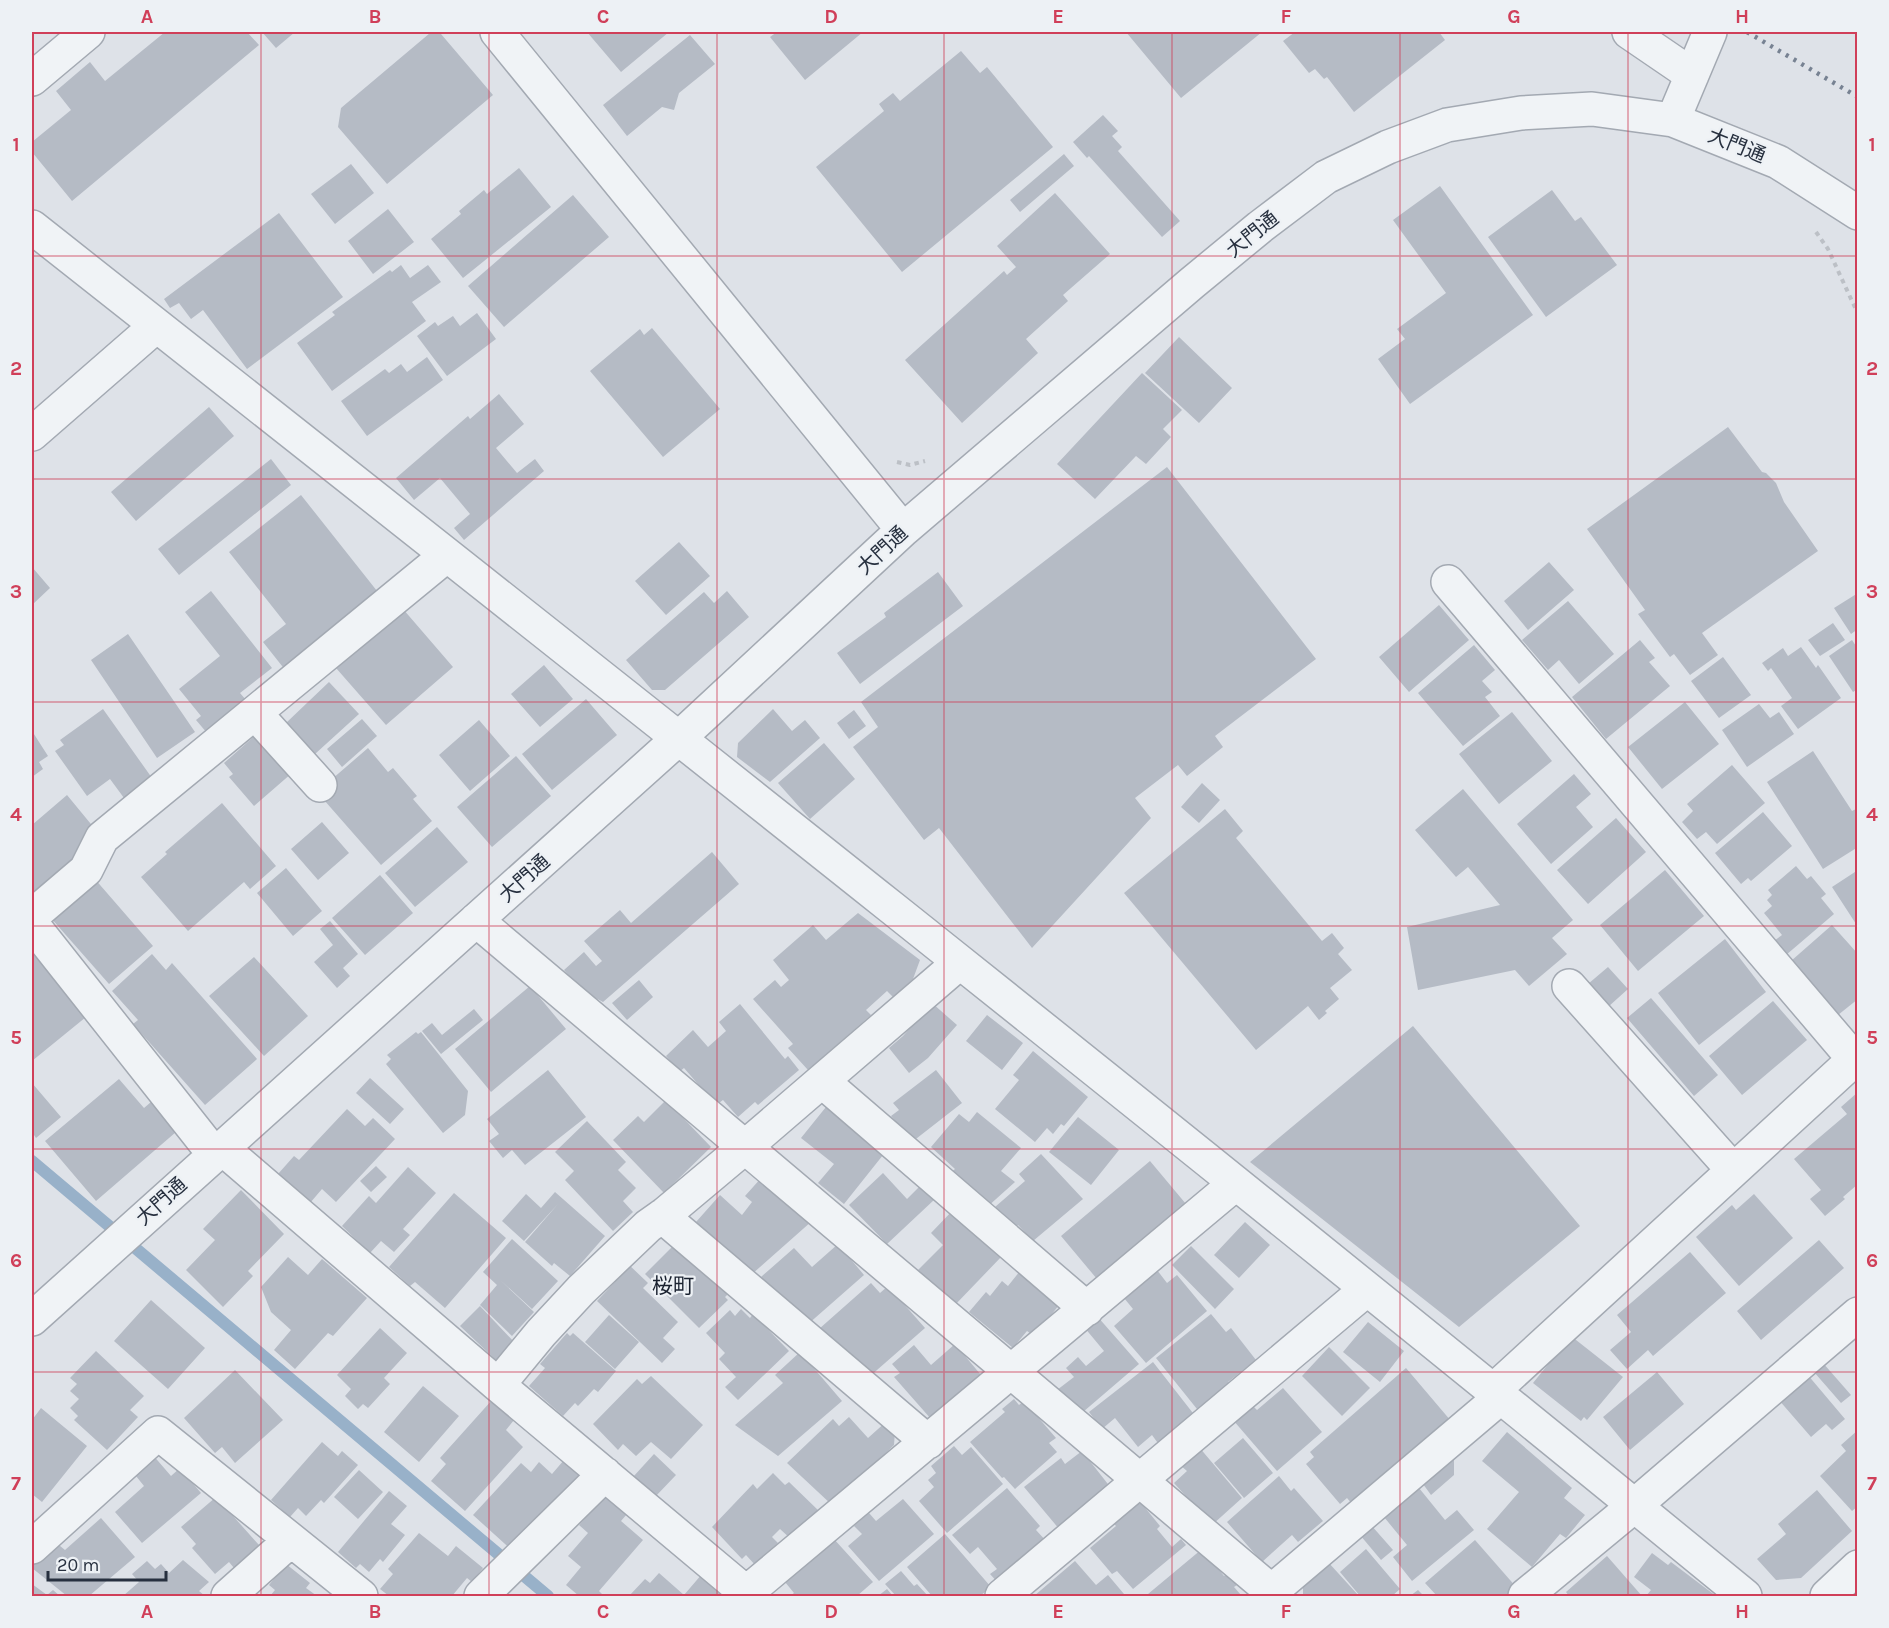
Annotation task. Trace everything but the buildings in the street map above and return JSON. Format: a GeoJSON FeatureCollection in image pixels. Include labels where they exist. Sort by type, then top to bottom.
{"type":"FeatureCollection","features":[{"type":"Feature","properties":{"kind":"street"},"geometry":{"type":"LineString","coordinates":[[32,79],[88,32]]}},
{"type":"Feature","properties":{"kind":"street"},"geometry":{"type":"LineString","coordinates":[[497,32],[903,530]]}},
{"type":"Feature","properties":{"kind":"street"},"geometry":{"type":"LineString","coordinates":[[1629,32],[1692,75]]}},
{"type":"Feature","properties":{"kind":"street"},"geometry":{"type":"LineString","coordinates":[[1673,120],[1710,32]]}},
{"type":"Feature","properties":{"kind":"street","name":"大門通"},"geometry":{"type":"LineString","coordinates":[[32,1319],[679,738],[903,530],[1260,226],[1326,177],[1388,147],[1447,125],[1521,113],[1592,108],[1673,120],[1778,162],[1857,213]]}},
{"type":"Feature","properties":{"kind":"street"},"geometry":{"type":"LineString","coordinates":[[32,227],[679,738],[1498,1393],[1745,1596]]}},
{"type":"Feature","properties":{"kind":"street"},"geometry":{"type":"LineString","coordinates":[[32,434],[156,326]]}},
{"type":"Feature","properties":{"kind":"street"},"geometry":{"type":"LineString","coordinates":[[32,916],[86,870],[102,838],[447,555]]}},
{"type":"Feature","properties":{"kind":"street"},"geometry":{"type":"LineString","coordinates":[[476,920],[1272,1595],[1498,1393],[1856,1057],[1448,582]]}},
{"type":"Feature","properties":{"kind":"street"},"geometry":{"type":"LineString","coordinates":[[255,713],[320,786]]}},
{"type":"Feature","properties":{"kind":"street"},"geometry":{"type":"LineString","coordinates":[[32,924],[218,1151],[748,1595],[1235,1184]]}},
{"type":"Feature","properties":{"kind":"street"},"geometry":{"type":"LineString","coordinates":[[498,1385],[541,1333],[581,1290],[648,1226],[822,1082],[959,963]]}},
{"type":"Feature","properties":{"kind":"street"},"geometry":{"type":"LineString","coordinates":[[1569,986],[1733,1170]]}},
{"type":"Feature","properties":{"kind":"street"},"geometry":{"type":"LineString","coordinates":[[822,1082],[1087,1309]]}},
{"type":"Feature","properties":{"kind":"street"},"geometry":{"type":"LineString","coordinates":[[662,1216],[928,1442]]}},
{"type":"Feature","properties":{"kind":"street"},"geometry":{"type":"LineString","coordinates":[[1002,1596],[1367,1289]]}},
{"type":"Feature","properties":{"kind":"street"},"geometry":{"type":"LineString","coordinates":[[1525,1596],[1634,1506],[1857,1314]]}},
{"type":"Feature","properties":{"kind":"street"},"geometry":{"type":"LineString","coordinates":[[32,1547],[158,1433],[362,1596]]}},
{"type":"Feature","properties":{"kind":"street"},"geometry":{"type":"LineString","coordinates":[[481,1596],[605,1474]]}},
{"type":"Feature","properties":{"kind":"street"},"geometry":{"type":"LineString","coordinates":[[228,1596],[291,1540]]}},
{"type":"Feature","properties":{"kind":"street"},"geometry":{"type":"LineString","coordinates":[[1827,1596],[1857,1567]]}},
{"type":"Feature","properties":{"kind":"path"},"geometry":{"type":"LineString","coordinates":[[1810,224],[1828,249],[1857,314]]}},
{"type":"Feature","properties":{"kind":"path"},"geometry":{"type":"LineString","coordinates":[[887,460],[910,465],[932,460]]}},
{"type":"Feature","properties":{"kind":"waterway"},"geometry":{"type":"LineString","coordinates":[[32,1161],[548,1596]]}},
{"type":"Feature","properties":{"kind":"railway"},"geometry":{"type":"LineString","coordinates":[[1747,32],[1858,97]]}},
{"type":"Feature","properties":{"kind":"district","name":"桜町"},"geometry":{"type":"Point","coordinates":[673,1286]}}]}
